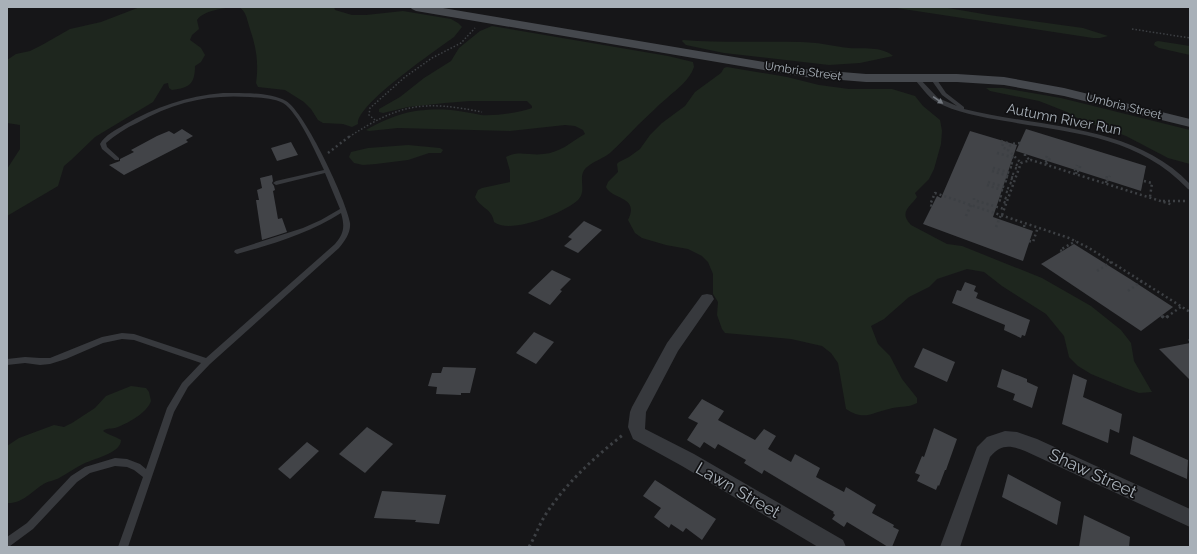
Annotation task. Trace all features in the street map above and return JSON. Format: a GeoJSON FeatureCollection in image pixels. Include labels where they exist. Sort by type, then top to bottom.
{"type":"FeatureCollection","features":[{"type":"Feature","properties":{"kind":"main road","name":"Umbria Street"},"geometry":{"type":"LineString","coordinates":[[424,8],[805,73],[866,78],[988,80],[1030,85],[1090,98],[1190,123]]}},
{"type":"Feature","properties":{"kind":"street"},"geometry":{"type":"LineString","coordinates":[[633,433],[636,427],[638,412],[672,347],[707,299]]}},
{"type":"Feature","properties":{"kind":"street","name":"Lawn Street"},"geometry":{"type":"LineString","coordinates":[[633,433],[688,460],[836,547]]}},
{"type":"Feature","properties":{"kind":"street","name":"Shaw Street"},"geometry":{"type":"LineString","coordinates":[[950,547],[983,453],[994,441],[1003,438],[1020,440],[1190,518]]}},
{"type":"Feature","properties":{"kind":"lane","name":"Autumn River Run"},"geometry":{"type":"LineString","coordinates":[[916,78],[942,103],[967,111],[986,116],[1091,134],[1123,143],[1159,161],[1179,176],[1190,188]]}},
{"type":"Feature","properties":{"kind":"lane","name":"Autumn River Run"},"geometry":{"type":"LineString","coordinates":[[933,78],[948,98],[967,111]]}},
{"type":"Feature","properties":{"kind":"lane"},"geometry":{"type":"LineString","coordinates":[[117,159],[103,146],[106,139],[156,110],[170,104],[211,95],[229,93],[275,99],[288,104],[296,114],[322,159],[344,208],[347,230],[337,246],[207,362],[185,385],[176,398],[170,411],[123,547]]}},
{"type":"Feature","properties":{"kind":"lane"},"geometry":{"type":"LineString","coordinates":[[276,183],[327,171]]}},
{"type":"Feature","properties":{"kind":"lane"},"geometry":{"type":"LineString","coordinates":[[236,252],[305,230],[323,222],[344,208]]}},
{"type":"Feature","properties":{"kind":"lane"},"geometry":{"type":"LineString","coordinates":[[7,362],[29,360],[46,362],[103,339],[123,336],[134,337],[207,362]]}},
{"type":"Feature","properties":{"kind":"lane"},"geometry":{"type":"LineString","coordinates":[[7,544],[30,526],[74,479],[88,470],[116,462],[127,462],[137,467],[148,476]]}},
{"type":"Feature","properties":{"kind":"path"},"geometry":{"type":"LineString","coordinates":[[375,120],[369,115],[370,108],[410,73],[432,58],[461,43],[483,18]]}},
{"type":"Feature","properties":{"kind":"path"},"geometry":{"type":"LineString","coordinates":[[1132,29],[1190,38]]}},
{"type":"Feature","properties":{"kind":"path"},"geometry":{"type":"LineString","coordinates":[[322,159],[342,141],[375,120],[397,110],[427,106],[445,106],[482,112]]}},
{"type":"Feature","properties":{"kind":"path"},"geometry":{"type":"LineString","coordinates":[[1001,141],[1010,144],[1020,143]]}},
{"type":"Feature","properties":{"kind":"path"},"geometry":{"type":"LineString","coordinates":[[996,227],[1002,215],[1020,164],[1008,150],[1002,147],[1003,144]]}},
{"type":"Feature","properties":{"kind":"path"},"geometry":{"type":"LineString","coordinates":[[1008,150],[1010,144]]}},
{"type":"Feature","properties":{"kind":"path"},"geometry":{"type":"LineString","coordinates":[[997,153],[1016,158]]}},
{"type":"Feature","properties":{"kind":"path"},"geometry":{"type":"LineString","coordinates":[[1026,154],[1025,156],[1031,160],[1061,167],[1174,205]]}},
{"type":"Feature","properties":{"kind":"path"},"geometry":{"type":"LineString","coordinates":[[1031,156],[1031,160]]}},
{"type":"Feature","properties":{"kind":"path"},"geometry":{"type":"LineString","coordinates":[[1047,156],[1045,160],[1047,163]]}},
{"type":"Feature","properties":{"kind":"path"},"geometry":{"type":"LineString","coordinates":[[1047,163],[1051,157]]}},
{"type":"Feature","properties":{"kind":"path"},"geometry":{"type":"LineString","coordinates":[[1011,163],[1020,164],[1031,160]]}},
{"type":"Feature","properties":{"kind":"path"},"geometry":{"type":"LineString","coordinates":[[1076,173],[1075,170],[1078,166]]}},
{"type":"Feature","properties":{"kind":"path"},"geometry":{"type":"LineString","coordinates":[[1010,167],[1019,169]]}},
{"type":"Feature","properties":{"kind":"path"},"geometry":{"type":"LineString","coordinates":[[993,169],[1015,178]]}},
{"type":"Feature","properties":{"kind":"path"},"geometry":{"type":"LineString","coordinates":[[1106,182],[1105,180],[1109,175]]}},
{"type":"Feature","properties":{"kind":"path"},"geometry":{"type":"LineString","coordinates":[[1006,177],[1015,178]]}},
{"type":"Feature","properties":{"kind":"path"},"geometry":{"type":"LineString","coordinates":[[1005,181],[1013,184]]}},
{"type":"Feature","properties":{"kind":"path"},"geometry":{"type":"LineString","coordinates":[[1144,181],[1152,183],[1150,197]]}},
{"type":"Feature","properties":{"kind":"path"},"geometry":{"type":"LineString","coordinates":[[1010,193],[987,184],[1011,189]]}},
{"type":"Feature","properties":{"kind":"path"},"geometry":{"type":"LineString","coordinates":[[932,206],[930,205],[935,193],[955,201],[1076,240],[1190,312]]}},
{"type":"Feature","properties":{"kind":"path"},"geometry":{"type":"LineString","coordinates":[[1000,196],[1008,199]]}},
{"type":"Feature","properties":{"kind":"path"},"geometry":{"type":"LineString","coordinates":[[974,198],[974,200],[1004,209]]}},
{"type":"Feature","properties":{"kind":"path"},"geometry":{"type":"LineString","coordinates":[[999,200],[1006,203]]}},
{"type":"Feature","properties":{"kind":"path"},"geometry":{"type":"LineString","coordinates":[[1160,201],[1186,201]]}},
{"type":"Feature","properties":{"kind":"path"},"geometry":{"type":"LineString","coordinates":[[966,216],[971,205]]}},
{"type":"Feature","properties":{"kind":"path"},"geometry":{"type":"LineString","coordinates":[[992,216],[993,212]]}},
{"type":"Feature","properties":{"kind":"path"},"geometry":{"type":"LineString","coordinates":[[1015,224],[1017,220]]}},
{"type":"Feature","properties":{"kind":"path"},"geometry":{"type":"LineString","coordinates":[[1024,227],[1025,223]]}},
{"type":"Feature","properties":{"kind":"path"},"geometry":{"type":"LineString","coordinates":[[1029,241],[1033,242],[1038,227]]}},
{"type":"Feature","properties":{"kind":"path"},"geometry":{"type":"LineString","coordinates":[[1062,251],[1060,250],[1076,240]]}},
{"type":"Feature","properties":{"kind":"path"},"geometry":{"type":"LineString","coordinates":[[1084,250],[1089,248]]}},
{"type":"Feature","properties":{"kind":"path"},"geometry":{"type":"LineString","coordinates":[[1092,255],[1096,253]]}},
{"type":"Feature","properties":{"kind":"path"},"geometry":{"type":"LineString","coordinates":[[1097,271],[1111,262]]}},
{"type":"Feature","properties":{"kind":"path"},"geometry":{"type":"LineString","coordinates":[[1122,275],[1127,272]]}},
{"type":"Feature","properties":{"kind":"path"},"geometry":{"type":"LineString","coordinates":[[1130,279],[1134,276]]}},
{"type":"Feature","properties":{"kind":"path"},"geometry":{"type":"LineString","coordinates":[[1128,291],[1142,282]]}},
{"type":"Feature","properties":{"kind":"path"},"geometry":{"type":"LineString","coordinates":[[1154,295],[1159,292]]}},
{"type":"Feature","properties":{"kind":"path"},"geometry":{"type":"LineString","coordinates":[[1162,300],[1167,297]]}},
{"type":"Feature","properties":{"kind":"path"},"geometry":{"type":"LineString","coordinates":[[1161,316],[1165,319],[1182,306]]}},
{"type":"Feature","properties":{"kind":"path"},"geometry":{"type":"LineString","coordinates":[[529,547],[537,528],[565,489],[582,470],[605,449],[633,433]]}},
{"type":"Feature","properties":{"kind":"shaded area"},"geometry":{"type":"Polygon","coordinates":[[[140,7],[236,7],[209,12],[197,20],[199,29],[192,35],[190,40],[201,48],[205,55],[201,62],[195,66],[194,77],[190,84],[183,88],[172,90],[169,88],[168,83],[164,84],[153,102],[95,137],[64,166],[58,186],[7,216],[7,169],[20,149],[20,125],[7,123],[7,60],[16,54],[30,51],[70,29],[101,22],[140,7]]]}},
{"type":"Feature","properties":{"kind":"shaded area"},"geometry":{"type":"Polygon","coordinates":[[[239,7],[334,7],[335,10],[352,15],[403,11],[451,19],[462,27],[454,37],[383,91],[369,104],[361,115],[358,124],[352,127],[343,124],[323,123],[318,120],[311,109],[304,102],[285,90],[258,87],[256,83],[257,61],[253,40],[246,15],[239,7]]]}},
{"type":"Feature","properties":{"kind":"shaded area"},"geometry":{"type":"Polygon","coordinates":[[[890,7],[948,8],[1083,28],[1108,36],[1093,38],[890,7]]]}},
{"type":"Feature","properties":{"kind":"shaded area"},"geometry":{"type":"Polygon","coordinates":[[[492,26],[668,56],[693,62],[694,67],[683,84],[638,125],[614,150],[587,167],[582,175],[582,192],[578,200],[561,211],[537,221],[512,226],[502,225],[494,222],[489,211],[477,201],[475,197],[478,190],[482,188],[510,182],[510,171],[506,157],[515,154],[555,152],[585,134],[583,130],[575,126],[565,125],[510,131],[398,128],[366,130],[387,119],[417,111],[451,110],[481,115],[493,115],[514,113],[532,108],[527,101],[470,101],[408,107],[383,113],[379,112],[379,109],[400,97],[424,78],[451,61],[459,48],[480,31],[492,26]]]}},
{"type":"Feature","properties":{"kind":"shaded area"},"geometry":{"type":"Polygon","coordinates":[[[682,41],[806,42],[849,48],[878,49],[893,56],[860,63],[829,65],[724,53],[686,45],[682,41]]]}},
{"type":"Feature","properties":{"kind":"shaded area"},"geometry":{"type":"Polygon","coordinates":[[[1158,41],[1190,46],[1190,55],[1159,48],[1154,45],[1155,42],[1158,41]]]}},
{"type":"Feature","properties":{"kind":"shaded area"},"geometry":{"type":"Polygon","coordinates":[[[727,67],[787,77],[819,85],[849,89],[892,89],[915,96],[923,106],[940,120],[942,131],[941,144],[934,169],[929,179],[915,193],[917,197],[909,206],[906,213],[907,220],[911,225],[947,244],[962,246],[1042,278],[1091,306],[1121,330],[1131,343],[1134,361],[1152,392],[1139,393],[1091,374],[1078,366],[1069,357],[1064,336],[1046,314],[1002,286],[984,272],[967,269],[937,279],[929,287],[909,297],[884,319],[871,326],[878,344],[890,356],[902,379],[917,398],[917,403],[910,406],[892,408],[868,415],[858,415],[852,413],[846,409],[838,363],[831,353],[822,346],[791,339],[725,333],[717,315],[718,302],[713,294],[713,274],[708,262],[702,256],[688,249],[666,245],[642,238],[635,233],[628,220],[631,212],[628,202],[609,191],[606,187],[608,182],[618,172],[617,164],[619,162],[640,149],[650,135],[662,123],[685,106],[695,92],[727,67]]]}},
{"type":"Feature","properties":{"kind":"shaded area"},"geometry":{"type":"Polygon","coordinates":[[[986,88],[1003,88],[1061,98],[1190,130],[1190,164],[1168,158],[1126,136],[1086,123],[1067,112],[1039,101],[990,91],[986,88]]]}},
{"type":"Feature","properties":{"kind":"shaded area"},"geometry":{"type":"Polygon","coordinates":[[[408,145],[440,148],[443,150],[441,153],[429,153],[408,160],[363,165],[354,163],[349,157],[351,152],[368,148],[408,145]]]}},
{"type":"Feature","properties":{"kind":"shaded area"},"geometry":{"type":"Polygon","coordinates":[[[131,386],[146,388],[149,392],[151,401],[145,410],[136,418],[115,428],[103,431],[121,440],[120,445],[116,449],[105,456],[81,465],[57,479],[44,484],[22,500],[7,503],[7,446],[19,438],[54,425],[64,427],[95,408],[106,396],[131,386]]]}},
{"type":"Feature","properties":{"kind":"building"},"geometry":{"type":"Polygon","coordinates":[[[182,129],[193,136],[186,140],[188,142],[124,175],[109,165],[120,161],[120,159],[134,152],[131,150],[157,136],[169,131],[174,134],[182,129]]]}},
{"type":"Feature","properties":{"kind":"building"},"geometry":{"type":"Polygon","coordinates":[[[1026,129],[1146,166],[1141,191],[1016,151],[1026,129]]]}},
{"type":"Feature","properties":{"kind":"building"},"geometry":{"type":"Polygon","coordinates":[[[970,131],[1017,145],[993,217],[1033,231],[1023,261],[923,224],[937,196],[941,198],[970,131]]]}},
{"type":"Feature","properties":{"kind":"building"},"geometry":{"type":"Polygon","coordinates":[[[291,142],[298,155],[277,161],[271,148],[291,142]]]}},
{"type":"Feature","properties":{"kind":"building"},"geometry":{"type":"Polygon","coordinates":[[[272,175],[278,219],[282,218],[287,232],[262,240],[256,200],[259,200],[257,190],[262,188],[260,178],[272,175]]]}},
{"type":"Feature","properties":{"kind":"building"},"geometry":{"type":"Polygon","coordinates":[[[584,221],[602,230],[578,253],[564,246],[572,239],[568,237],[584,221]]]}},
{"type":"Feature","properties":{"kind":"building"},"geometry":{"type":"Polygon","coordinates":[[[1074,244],[1173,307],[1141,331],[1041,264],[1074,244]]]}},
{"type":"Feature","properties":{"kind":"building"},"geometry":{"type":"Polygon","coordinates":[[[552,270],[571,279],[560,290],[562,291],[550,305],[528,293],[552,270]]]}},
{"type":"Feature","properties":{"kind":"building"},"geometry":{"type":"Polygon","coordinates":[[[965,282],[976,286],[974,291],[978,293],[976,298],[1030,320],[1025,336],[1022,335],[1021,338],[1004,330],[1005,325],[952,303],[957,290],[961,291],[965,282]]]}},
{"type":"Feature","properties":{"kind":"building"},"geometry":{"type":"Polygon","coordinates":[[[534,332],[554,342],[536,364],[516,353],[534,332]]]}},
{"type":"Feature","properties":{"kind":"building"},"geometry":{"type":"Polygon","coordinates":[[[1190,343],[1190,380],[1159,349],[1190,343]]]}},
{"type":"Feature","properties":{"kind":"building"},"geometry":{"type":"Polygon","coordinates":[[[923,348],[955,362],[947,382],[914,367],[923,348]]]}},
{"type":"Feature","properties":{"kind":"building"},"geometry":{"type":"Polygon","coordinates":[[[443,367],[476,368],[470,393],[461,393],[461,395],[436,394],[437,387],[428,386],[432,373],[441,373],[443,367]]]}},
{"type":"Feature","properties":{"kind":"building"},"geometry":{"type":"Polygon","coordinates":[[[1002,369],[1027,379],[1027,382],[1038,387],[1032,408],[1013,400],[1015,394],[997,387],[1002,369]]]}},
{"type":"Feature","properties":{"kind":"building"},"geometry":{"type":"Polygon","coordinates":[[[1073,374],[1087,380],[1083,397],[1122,414],[1119,433],[1110,429],[1108,443],[1062,424],[1073,374]]]}},
{"type":"Feature","properties":{"kind":"building"},"geometry":{"type":"Polygon","coordinates":[[[702,399],[724,411],[718,420],[755,440],[764,429],[776,436],[768,449],[791,462],[795,454],[820,468],[816,477],[844,492],[846,487],[876,505],[872,513],[894,525],[893,527],[899,530],[892,547],[888,547],[847,522],[844,527],[832,519],[835,515],[833,513],[834,512],[764,470],[762,474],[744,463],[746,460],[718,444],[715,449],[704,442],[700,448],[687,440],[698,423],[688,418],[702,399]]]}},
{"type":"Feature","properties":{"kind":"building"},"geometry":{"type":"Polygon","coordinates":[[[367,427],[393,444],[365,473],[339,454],[367,427]]]}},
{"type":"Feature","properties":{"kind":"building"},"geometry":{"type":"Polygon","coordinates":[[[934,428],[957,439],[946,470],[936,490],[917,481],[920,475],[915,473],[922,456],[924,457],[934,428]]]}},
{"type":"Feature","properties":{"kind":"building"},"geometry":{"type":"Polygon","coordinates":[[[1133,436],[1188,460],[1187,479],[1130,454],[1133,436]]]}},
{"type":"Feature","properties":{"kind":"building"},"geometry":{"type":"Polygon","coordinates":[[[307,442],[319,451],[290,479],[278,469],[307,442]]]}},
{"type":"Feature","properties":{"kind":"building"},"geometry":{"type":"Polygon","coordinates":[[[1008,474],[1061,502],[1057,525],[1002,497],[1008,474]]]}},
{"type":"Feature","properties":{"kind":"building"},"geometry":{"type":"Polygon","coordinates":[[[655,480],[716,519],[702,540],[686,528],[683,532],[671,524],[669,528],[654,517],[661,508],[643,496],[655,480]]]}},
{"type":"Feature","properties":{"kind":"building"},"geometry":{"type":"Polygon","coordinates":[[[382,491],[446,495],[439,524],[415,522],[416,520],[374,518],[382,491]]]}},
{"type":"Feature","properties":{"kind":"building"},"geometry":{"type":"Polygon","coordinates":[[[1084,515],[1130,537],[1129,547],[1079,547],[1084,515]]]}}]}
